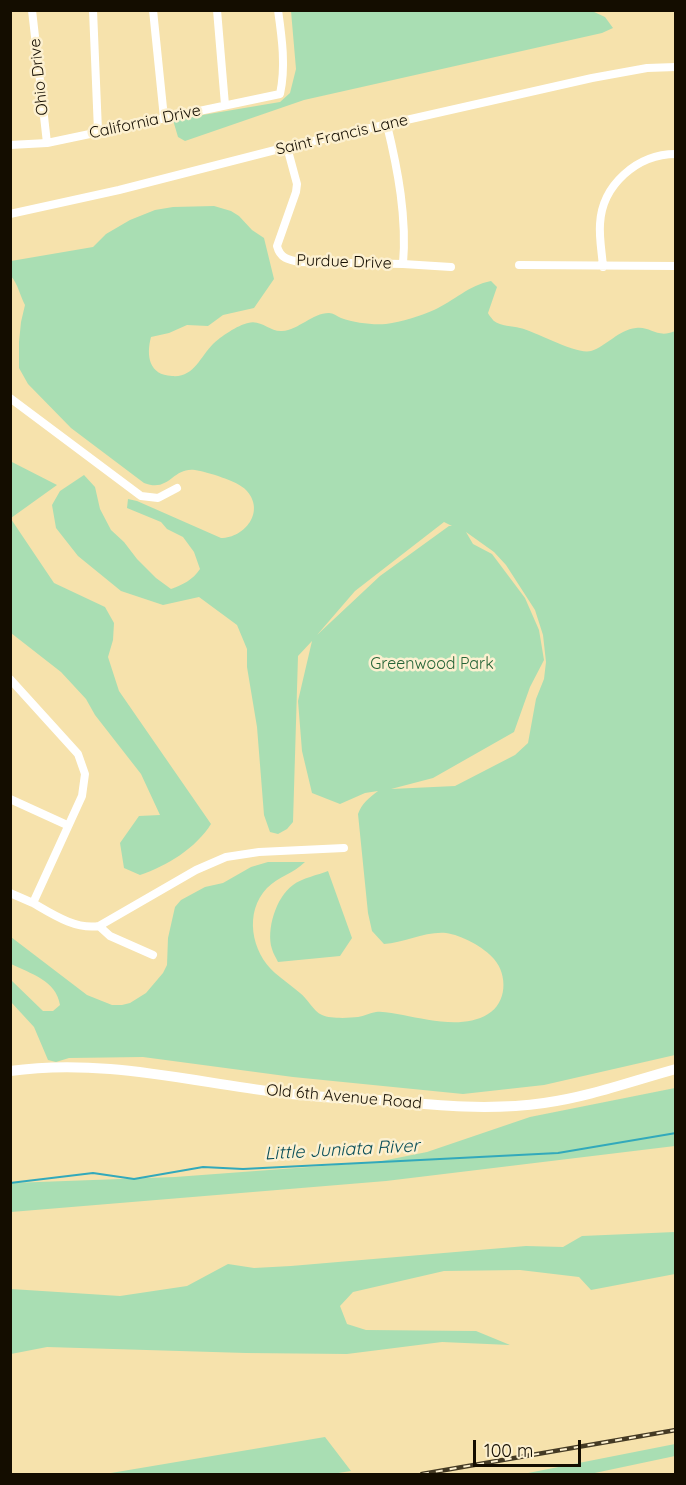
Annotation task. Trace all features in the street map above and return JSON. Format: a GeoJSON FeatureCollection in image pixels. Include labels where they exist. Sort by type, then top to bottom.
{"type":"FeatureCollection","features":[{"type":"Feature","properties":{"kind":"main road","name":"Old 6th Avenue Road"},"geometry":{"type":"LineString","coordinates":[[10,1071],[64,1066],[99,1067],[292,1094],[497,1107],[572,1098],[675,1069]]}},
{"type":"Feature","properties":{"kind":"street","name":"Ohio Drive"},"geometry":{"type":"LineString","coordinates":[[32,10],[47,143]]}},
{"type":"Feature","properties":{"kind":"street"},"geometry":{"type":"LineString","coordinates":[[93,10],[98,131]]}},
{"type":"Feature","properties":{"kind":"street"},"geometry":{"type":"LineString","coordinates":[[153,10],[164,118]]}},
{"type":"Feature","properties":{"kind":"street"},"geometry":{"type":"LineString","coordinates":[[217,10],[225,105]]}},
{"type":"Feature","properties":{"kind":"street","name":"California Drive"},"geometry":{"type":"LineString","coordinates":[[10,145],[47,143],[280,94],[283,81],[282,33],[278,10]]}},
{"type":"Feature","properties":{"kind":"street","name":"Saint Francis Lane"},"geometry":{"type":"LineString","coordinates":[[10,214],[119,190],[287,147],[592,78],[647,68],[675,67]]}},
{"type":"Feature","properties":{"kind":"street"},"geometry":{"type":"LineString","coordinates":[[387,125],[400,188],[405,247],[403,264]]}},
{"type":"Feature","properties":{"kind":"street","name":"Purdue Drive"},"geometry":{"type":"LineString","coordinates":[[287,147],[297,184],[277,246],[284,258],[300,262],[451,267]]}},
{"type":"Feature","properties":{"kind":"street"},"geometry":{"type":"LineString","coordinates":[[603,267],[600,225],[603,210],[612,190],[625,173],[648,158],[675,154]]}},
{"type":"Feature","properties":{"kind":"street"},"geometry":{"type":"LineString","coordinates":[[519,265],[675,266]]}},
{"type":"Feature","properties":{"kind":"street"},"geometry":{"type":"LineString","coordinates":[[10,398],[141,496],[158,498],[177,488]]}},
{"type":"Feature","properties":{"kind":"street"},"geometry":{"type":"LineString","coordinates":[[10,679],[78,754],[85,774],[82,796],[33,903]]}},
{"type":"Feature","properties":{"kind":"street"},"geometry":{"type":"LineString","coordinates":[[10,799],[67,825]]}},
{"type":"Feature","properties":{"kind":"street"},"geometry":{"type":"LineString","coordinates":[[10,893],[78,926],[90,928],[99,926],[196,870],[226,857],[259,852],[344,848]]}},
{"type":"Feature","properties":{"kind":"street"},"geometry":{"type":"LineString","coordinates":[[99,926],[110,936],[153,955]]}},
{"type":"Feature","properties":{"kind":"green space"},"geometry":{"type":"Polygon","coordinates":[[[291,11],[592,11],[605,17],[613,28],[602,33],[304,100],[185,141],[178,137],[173,120],[280,102],[290,93],[296,69],[291,11]]]}},
{"type":"Feature","properties":{"kind":"green space","name":"Greenwood Park"},"geometry":{"type":"Polygon","coordinates":[[[214,206],[239,216],[252,230],[264,238],[274,279],[254,308],[223,315],[208,326],[187,325],[169,333],[151,337],[149,357],[151,363],[158,372],[164,375],[186,374],[196,366],[216,341],[244,324],[253,322],[282,331],[329,313],[358,322],[392,323],[434,310],[476,286],[491,281],[497,287],[488,313],[494,321],[527,330],[576,350],[591,351],[630,329],[641,328],[663,334],[675,331],[675,1055],[544,1085],[463,1094],[293,1077],[143,1057],[69,1058],[56,1062],[48,1060],[34,1027],[11,1002],[11,980],[43,1011],[53,1011],[60,1005],[58,996],[48,984],[11,964],[11,937],[87,995],[112,1005],[130,1003],[146,993],[167,965],[168,938],[175,907],[181,900],[205,887],[223,883],[251,867],[268,862],[305,862],[271,884],[260,898],[253,920],[256,943],[260,954],[275,973],[322,1015],[350,1018],[383,1012],[435,1021],[468,1021],[488,1014],[499,1003],[502,996],[503,981],[499,966],[490,955],[472,942],[452,934],[438,933],[384,944],[372,931],[368,913],[358,814],[369,798],[378,791],[365,793],[340,804],[312,793],[302,751],[298,701],[312,641],[298,656],[293,822],[278,834],[270,832],[264,815],[257,727],[247,667],[247,649],[237,625],[199,597],[163,605],[121,591],[78,556],[56,528],[52,505],[60,491],[84,475],[95,487],[100,509],[111,530],[156,578],[171,589],[187,582],[200,569],[194,552],[183,537],[167,529],[161,522],[127,508],[128,499],[221,538],[230,537],[245,528],[253,514],[252,498],[246,490],[230,480],[207,473],[187,470],[160,485],[144,483],[71,428],[28,384],[19,368],[19,342],[25,305],[11,276],[11,261],[93,247],[106,234],[130,220],[155,210],[214,206]],[[444,522],[355,591],[317,635],[380,576],[452,526],[444,522]],[[466,532],[473,544],[492,554],[525,598],[539,630],[544,660],[530,687],[514,732],[433,778],[391,789],[455,786],[515,755],[528,743],[536,699],[544,679],[546,662],[543,635],[535,610],[506,565],[494,552],[466,532]]]}},
{"type":"Feature","properties":{"kind":"green space"},"geometry":{"type":"Polygon","coordinates":[[[10,461],[57,485],[11,518],[10,518],[10,461]]]}},
{"type":"Feature","properties":{"kind":"green space"},"geometry":{"type":"Polygon","coordinates":[[[11,519],[54,583],[105,607],[114,623],[113,640],[108,657],[119,691],[211,824],[189,848],[170,861],[140,875],[124,868],[120,843],[139,816],[160,815],[141,774],[95,715],[86,699],[61,672],[11,633],[11,519]]]}},
{"type":"Feature","properties":{"kind":"green space"},"geometry":{"type":"Polygon","coordinates":[[[328,871],[352,938],[340,956],[278,962],[270,941],[277,906],[287,890],[297,883],[328,871]]]}},
{"type":"Feature","properties":{"kind":"green space"},"geometry":{"type":"Polygon","coordinates":[[[675,1088],[675,1146],[386,1181],[11,1212],[11,1183],[175,1177],[377,1162],[427,1152],[530,1117],[675,1088]]]}},
{"type":"Feature","properties":{"kind":"green space"},"geometry":{"type":"Polygon","coordinates":[[[675,1232],[675,1274],[591,1290],[579,1277],[520,1270],[444,1271],[353,1292],[340,1306],[347,1324],[366,1330],[476,1331],[510,1345],[442,1342],[347,1354],[47,1347],[11,1354],[11,1289],[120,1296],[187,1286],[228,1264],[254,1268],[526,1246],[563,1247],[582,1236],[675,1232]]]}},
{"type":"Feature","properties":{"kind":"green space"},"geometry":{"type":"Polygon","coordinates":[[[325,1437],[351,1471],[332,1474],[105,1474],[325,1437]]]}},
{"type":"Feature","properties":{"kind":"green space"},"geometry":{"type":"Polygon","coordinates":[[[675,1444],[675,1456],[590,1474],[523,1474],[675,1444]]]}},
{"type":"Feature","properties":{"kind":"waterway","name":"Little Juniata River"},"geometry":{"type":"LineString","coordinates":[[10,1183],[93,1173],[134,1179],[203,1167],[243,1169],[558,1153],[676,1133]]}},
{"type":"Feature","properties":{"kind":"railway"},"geometry":{"type":"LineString","coordinates":[[422,1474],[676,1430]]}}]}
